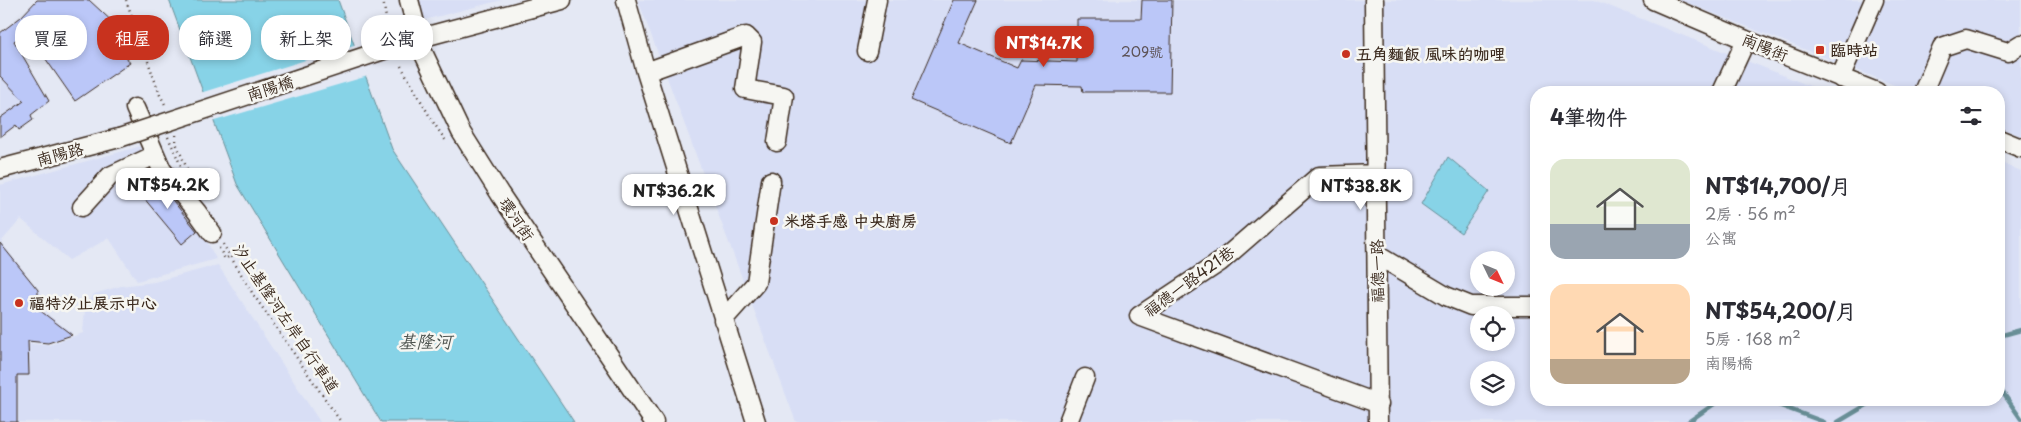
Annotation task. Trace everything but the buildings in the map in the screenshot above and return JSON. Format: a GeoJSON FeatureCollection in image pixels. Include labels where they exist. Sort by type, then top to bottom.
{"type":"FeatureCollection","features":[{"type":"Feature","properties":{"kind":"street","name":"環河街"},"geometry":{"type":"LineString","coordinates":[[409,0],[413,15]]}},
{"type":"Feature","properties":{"kind":"street"},"geometry":{"type":"LineString","coordinates":[[433,35],[562,0]]}},
{"type":"Feature","properties":{"kind":"street"},"geometry":{"type":"LineString","coordinates":[[626,0],[646,72],[756,422]]}},
{"type":"Feature","properties":{"kind":"street"},"geometry":{"type":"LineString","coordinates":[[867,51],[877,0]]}},
{"type":"Feature","properties":{"kind":"street","name":"福德一路"},"geometry":{"type":"LineString","coordinates":[[1374,0],[1378,422]]}},
{"type":"Feature","properties":{"kind":"street","name":"南陽街"},"geometry":{"type":"LineString","coordinates":[[1653,0],[1840,78],[1852,86]]}},
{"type":"Feature","properties":{"kind":"street"},"geometry":{"type":"LineString","coordinates":[[1840,78],[1874,0]]}},
{"type":"Feature","properties":{"kind":"street"},"geometry":{"type":"LineString","coordinates":[[646,72],[746,36],[752,42],[745,89],[784,96],[776,142]]}},
{"type":"Feature","properties":{"kind":"street"},"geometry":{"type":"LineString","coordinates":[[1926,86],[1942,47],[1966,39],[2008,52],[2021,44]]}},
{"type":"Feature","properties":{"kind":"street"},"geometry":{"type":"LineString","coordinates":[[1725,86],[1746,40]]}},
{"type":"Feature","properties":{"kind":"street","name":"南陽橋"},"geometry":{"type":"LineString","coordinates":[[119,138],[361,58]]}},
{"type":"Feature","properties":{"kind":"street","name":"環河街"},"geometry":{"type":"LineString","coordinates":[[427,60],[461,132],[500,194],[654,422]]}},
{"type":"Feature","properties":{"kind":"street"},"geometry":{"type":"LineString","coordinates":[[135,108],[162,170],[217,237]]}},
{"type":"Feature","properties":{"kind":"street","name":"南陽路"},"geometry":{"type":"LineString","coordinates":[[0,169],[119,138]]}},
{"type":"Feature","properties":{"kind":"street"},"geometry":{"type":"LineString","coordinates":[[2005,141],[2021,148]]}},
{"type":"Feature","properties":{"kind":"street"},"geometry":{"type":"LineString","coordinates":[[82,207],[110,176],[155,155]]}},
{"type":"Feature","properties":{"kind":"street","name":"福德一路421巷"},"geometry":{"type":"LineString","coordinates":[[1377,174],[1318,176],[1220,262],[1139,316],[1379,404]]}},
{"type":"Feature","properties":{"kind":"street"},"geometry":{"type":"LineString","coordinates":[[723,320],[756,283],[771,180]]}},
{"type":"Feature","properties":{"kind":"street"},"geometry":{"type":"LineString","coordinates":[[1377,254],[1446,296],[1471,306],[1530,306]]}},
{"type":"Feature","properties":{"kind":"street"},"geometry":{"type":"LineString","coordinates":[[1068,422],[1084,378]]}},
{"type":"Feature","properties":{"kind":"path"},"geometry":{"type":"LineString","coordinates":[[126,0],[160,95]]}},
{"type":"Feature","properties":{"kind":"path"},"geometry":{"type":"LineString","coordinates":[[383,0],[386,15]]}},
{"type":"Feature","properties":{"kind":"path"},"geometry":{"type":"LineString","coordinates":[[401,66],[448,144]]}},
{"type":"Feature","properties":{"kind":"path"},"geometry":{"type":"LineString","coordinates":[[176,143],[194,185]]}},
{"type":"Feature","properties":{"kind":"path","name":"汐止基隆河左岸自行車道"},"geometry":{"type":"LineString","coordinates":[[217,237],[253,294],[341,422]]}},
{"type":"Feature","properties":{"kind":"shaded area"},"geometry":{"type":"Polygon","coordinates":[[[415,0],[502,0],[433,18],[433,15],[419,15],[415,0]]]}},
{"type":"Feature","properties":{"kind":"shaded area"},"geometry":{"type":"Polygon","coordinates":[[[638,0],[1594,0],[1810,86],[1530,86],[1530,406],[2005,406],[2005,164],[2021,171],[2021,422],[796,422],[638,0]]]}},
{"type":"Feature","properties":{"kind":"shaded area"},"geometry":{"type":"Polygon","coordinates":[[[1680,0],[2021,0],[2021,136],[2005,129],[2005,86],[1897,86],[1680,0]]]}},
{"type":"Feature","properties":{"kind":"shaded area"},"geometry":{"type":"Polygon","coordinates":[[[0,67],[38,103],[0,131],[0,67]]]}},
{"type":"Feature","properties":{"kind":"shaded area"},"geometry":{"type":"Polygon","coordinates":[[[156,142],[216,259],[137,281],[109,238],[69,260],[21,219],[1,242],[41,293],[42,310],[72,333],[42,343],[0,341],[0,185],[156,142]]]}},
{"type":"Feature","properties":{"kind":"shaded area"},"geometry":{"type":"Polygon","coordinates":[[[218,265],[320,422],[0,422],[0,342],[49,345],[83,333],[85,309],[94,294],[121,286],[154,282],[218,265]]]}},
{"type":"Feature","properties":{"kind":"water","name":"基隆河"},"geometry":{"type":"Polygon","coordinates":[[[169,0],[338,0],[343,15],[261,15],[261,60],[351,60],[351,36],[392,149],[574,422],[381,422],[237,184],[191,60],[251,60],[251,15],[179,15],[179,27],[169,0]]]}},
{"type":"Feature","properties":{"kind":"water"},"geometry":{"type":"Polygon","coordinates":[[[1448,157],[1489,191],[1461,233],[1421,204],[1448,157]]]}},
{"type":"Feature","properties":{"kind":"pier"},"geometry":{"type":"Polygon","coordinates":[[[357,44],[368,76],[211,122],[200,93],[306,60],[351,60],[351,46],[357,44]]]}},
{"type":"Feature","properties":{"kind":"waterway"},"geometry":{"type":"LineString","coordinates":[[2005,334],[2021,330]]}},
{"type":"Feature","properties":{"kind":"waterway"},"geometry":{"type":"LineString","coordinates":[[2005,396],[2021,419]]}},
{"type":"Feature","properties":{"kind":"waterway"},"geometry":{"type":"LineString","coordinates":[[1688,422],[1711,406]]}},
{"type":"Feature","properties":{"kind":"waterway"},"geometry":{"type":"LineString","coordinates":[[1781,406],[1824,422]]}},
{"type":"Feature","properties":{"kind":"waterway"},"geometry":{"type":"LineString","coordinates":[[1838,422],[1865,406]]}},
{"type":"Feature","properties":{"kind":"place","name":"臨時站"},"geometry":{"type":"Point","coordinates":[1820,50]}},
{"type":"Feature","properties":{"kind":"place","name":"五角麵飯 風味的咖哩"},"geometry":{"type":"Point","coordinates":[1346,54]}},
{"type":"Feature","properties":{"kind":"place","name":"米塔手感 中央廚房"},"geometry":{"type":"Point","coordinates":[774,221]}},
{"type":"Feature","properties":{"kind":"place","name":"福特汐止展示中心"},"geometry":{"type":"Point","coordinates":[19,303]}}]}
